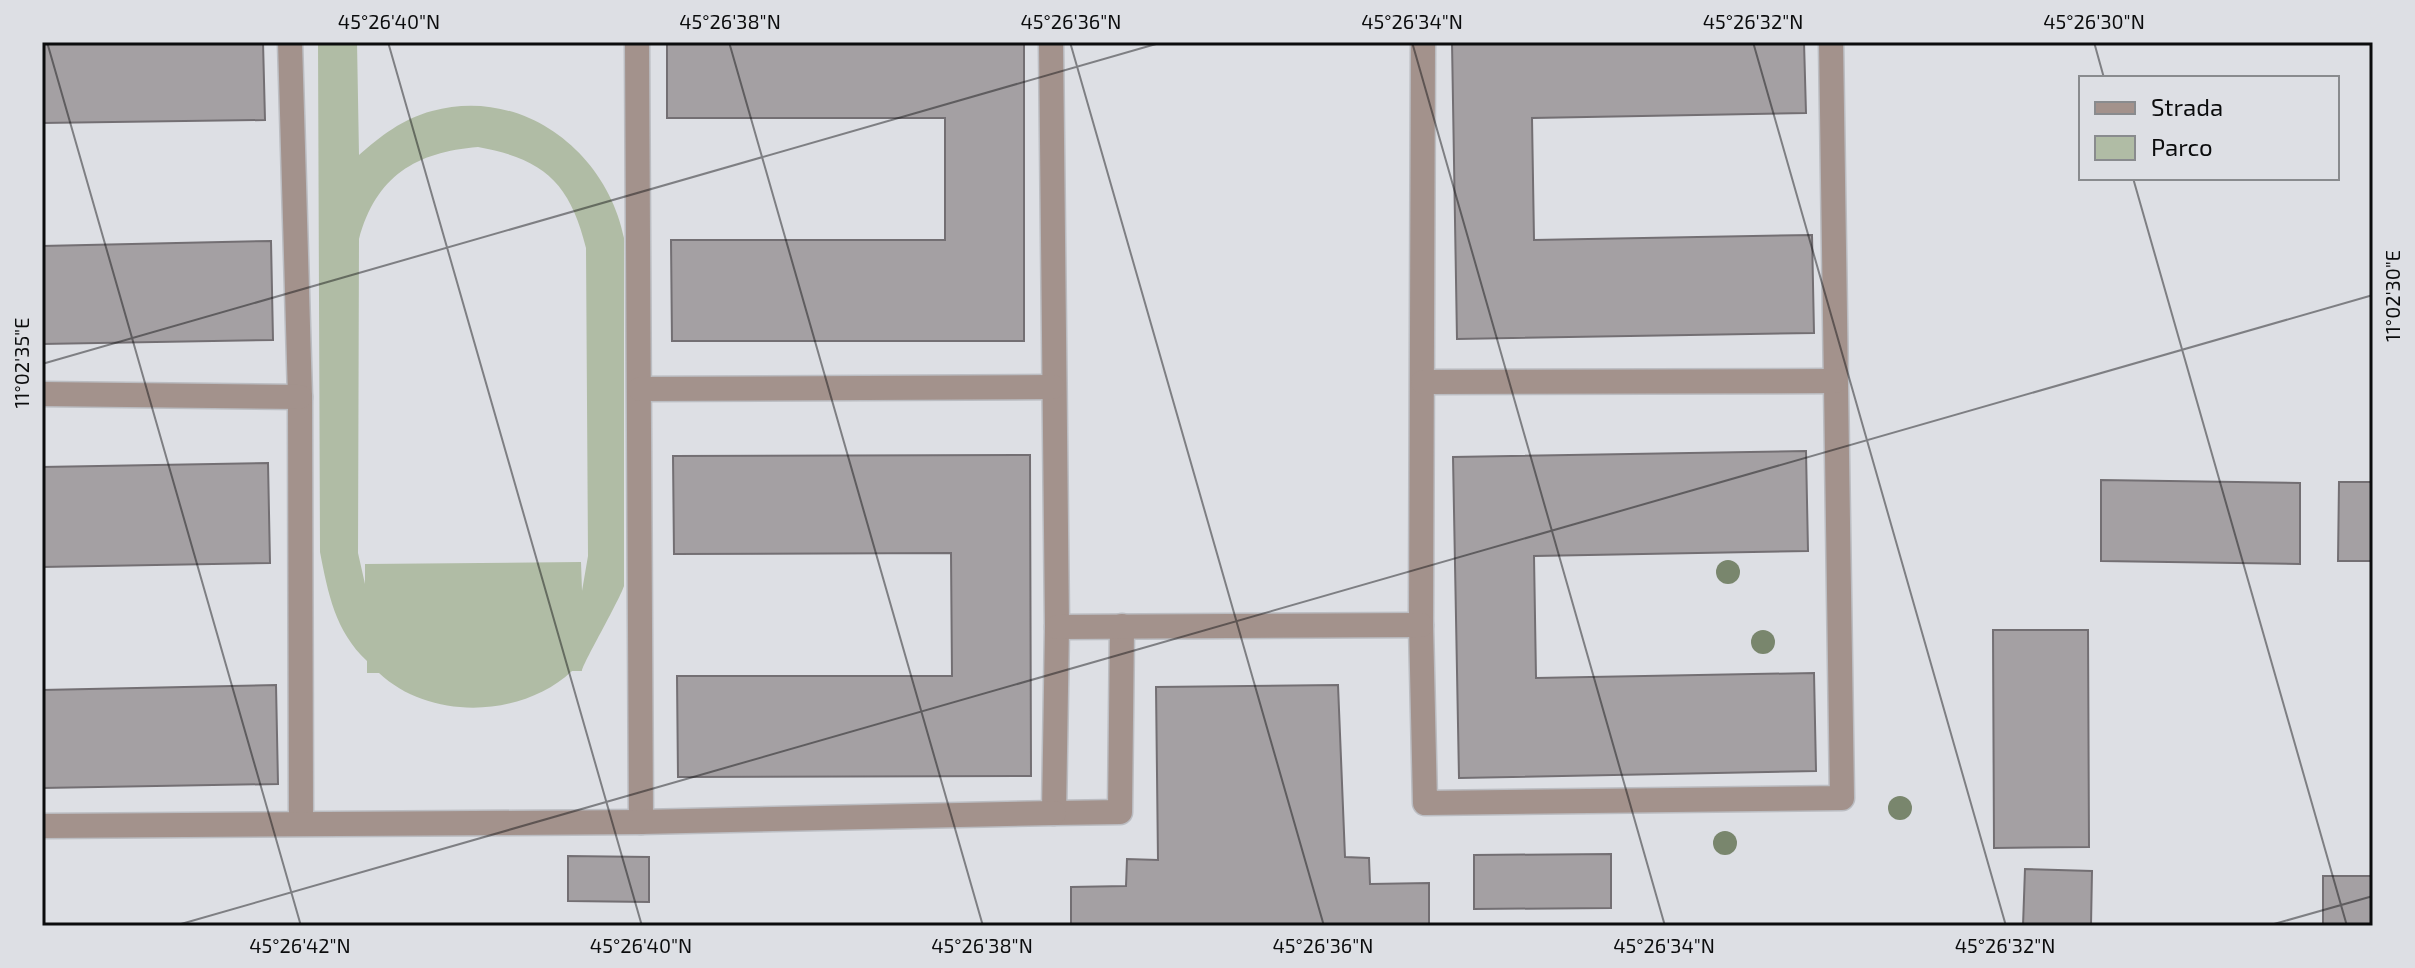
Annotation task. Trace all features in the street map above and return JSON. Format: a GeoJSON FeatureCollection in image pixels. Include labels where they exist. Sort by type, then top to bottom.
{"type":"FeatureCollection","features":[{"type":"Feature","properties":{"kind":"lane"},"geometry":{"type":"LineString","coordinates":[[290,42],[300,397],[301,821]]}},
{"type":"Feature","properties":{"kind":"lane"},"geometry":{"type":"LineString","coordinates":[[637,42],[641,822]]}},
{"type":"Feature","properties":{"kind":"lane"},"geometry":{"type":"LineString","coordinates":[[1051,42],[1057,627],[1054,813]]}},
{"type":"Feature","properties":{"kind":"lane"},"geometry":{"type":"LineString","coordinates":[[1423,42],[1421,625],[1425,803],[1842,798],[1831,42]]}},
{"type":"Feature","properties":{"kind":"lane"},"geometry":{"type":"LineString","coordinates":[[1423,382],[1835,381]]}},
{"type":"Feature","properties":{"kind":"lane"},"geometry":{"type":"LineString","coordinates":[[640,389],[1053,387]]}},
{"type":"Feature","properties":{"kind":"lane"},"geometry":{"type":"LineString","coordinates":[[42,394],[300,397]]}},
{"type":"Feature","properties":{"kind":"lane"},"geometry":{"type":"LineString","coordinates":[[1057,627],[1421,625]]}},
{"type":"Feature","properties":{"kind":"lane"},"geometry":{"type":"LineString","coordinates":[[42,826],[301,821],[641,822],[1120,812],[1122,626]]}},
{"type":"Feature","properties":{"kind":"green space"},"geometry":{"type":"Polygon","coordinates":[[[318,42],[357,42],[359,155],[392,129],[421,114],[465,106],[498,108],[528,118],[555,133],[580,153],[615,207],[624,238],[624,586],[582,671],[572,671],[551,687],[502,705],[476,708],[449,706],[424,700],[400,689],[379,673],[367,673],[367,661],[347,637],[334,611],[320,552],[318,42]],[[478,147],[456,150],[418,162],[402,171],[376,199],[359,239],[358,553],[365,584],[365,564],[581,562],[582,591],[588,556],[586,248],[572,206],[551,178],[537,167],[501,152],[478,147]]]}},
{"type":"Feature","properties":{"kind":"building"},"geometry":{"type":"Polygon","coordinates":[[[42,42],[263,42],[265,120],[42,123],[42,42]]]}},
{"type":"Feature","properties":{"kind":"building"},"geometry":{"type":"Polygon","coordinates":[[[667,42],[1024,42],[1024,341],[672,341],[671,240],[945,240],[945,118],[667,118],[667,42]]]}},
{"type":"Feature","properties":{"kind":"building"},"geometry":{"type":"Polygon","coordinates":[[[1452,42],[1804,42],[1806,113],[1532,118],[1534,240],[1812,235],[1814,333],[1457,339],[1452,42]]]}},
{"type":"Feature","properties":{"kind":"building"},"geometry":{"type":"Polygon","coordinates":[[[271,241],[273,340],[42,344],[42,246],[271,241]]]}},
{"type":"Feature","properties":{"kind":"building"},"geometry":{"type":"Polygon","coordinates":[[[1806,451],[1808,551],[1534,556],[1536,678],[1814,673],[1816,771],[1459,778],[1453,457],[1806,451]]]}},
{"type":"Feature","properties":{"kind":"building"},"geometry":{"type":"Polygon","coordinates":[[[1030,455],[1031,776],[678,777],[677,676],[952,676],[951,553],[674,554],[673,456],[1030,455]]]}},
{"type":"Feature","properties":{"kind":"building"},"geometry":{"type":"Polygon","coordinates":[[[268,463],[270,563],[42,567],[42,467],[268,463]]]}},
{"type":"Feature","properties":{"kind":"building"},"geometry":{"type":"Polygon","coordinates":[[[2101,480],[2300,483],[2300,564],[2101,561],[2101,480]]]}},
{"type":"Feature","properties":{"kind":"building"},"geometry":{"type":"Polygon","coordinates":[[[2339,482],[2373,482],[2373,561],[2338,561],[2339,482]]]}},
{"type":"Feature","properties":{"kind":"building"},"geometry":{"type":"Polygon","coordinates":[[[1993,630],[2088,630],[2089,847],[1994,848],[1993,630]]]}},
{"type":"Feature","properties":{"kind":"building"},"geometry":{"type":"Polygon","coordinates":[[[276,685],[278,784],[42,788],[42,690],[276,685]]]}},
{"type":"Feature","properties":{"kind":"building"},"geometry":{"type":"Polygon","coordinates":[[[1338,685],[1345,857],[1369,858],[1370,884],[1429,883],[1429,926],[1071,926],[1071,887],[1126,886],[1127,859],[1158,860],[1156,687],[1338,685]]]}},
{"type":"Feature","properties":{"kind":"building"},"geometry":{"type":"Polygon","coordinates":[[[1611,854],[1611,908],[1474,909],[1474,855],[1611,854]]]}},
{"type":"Feature","properties":{"kind":"building"},"geometry":{"type":"Polygon","coordinates":[[[568,856],[649,857],[649,902],[568,901],[568,856]]]}},
{"type":"Feature","properties":{"kind":"building"},"geometry":{"type":"Polygon","coordinates":[[[2025,869],[2092,871],[2091,926],[2023,926],[2025,869]]]}},
{"type":"Feature","properties":{"kind":"building"},"geometry":{"type":"Polygon","coordinates":[[[2323,876],[2373,876],[2373,926],[2323,926],[2323,876]]]}}]}
